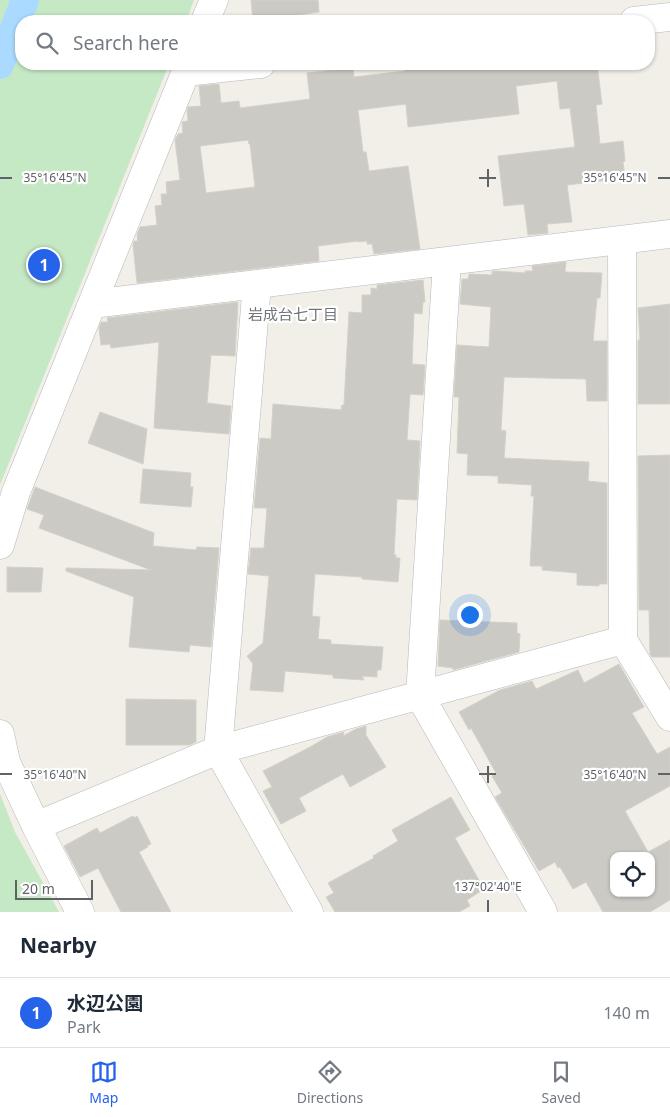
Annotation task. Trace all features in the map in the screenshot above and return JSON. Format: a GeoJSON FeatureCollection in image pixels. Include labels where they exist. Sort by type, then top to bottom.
{"type":"FeatureCollection","features":[{"type":"Feature","properties":{"kind":"street"},"geometry":{"type":"LineString","coordinates":[[208,15],[214,0]]}},
{"type":"Feature","properties":{"kind":"street"},"geometry":{"type":"LineString","coordinates":[[655,19],[670,17]]}},
{"type":"Feature","properties":{"kind":"street"},"geometry":{"type":"LineString","coordinates":[[0,545],[16,492],[186,70]]}},
{"type":"Feature","properties":{"kind":"street"},"geometry":{"type":"LineString","coordinates":[[92,304],[670,234]]}},
{"type":"Feature","properties":{"kind":"street"},"geometry":{"type":"LineString","coordinates":[[622,240],[623,640],[670,717]]}},
{"type":"Feature","properties":{"kind":"street"},"geometry":{"type":"LineString","coordinates":[[447,261],[420,696],[543,912]]}},
{"type":"Feature","properties":{"kind":"street"},"geometry":{"type":"LineString","coordinates":[[257,284],[218,750],[309,912]]}},
{"type":"Feature","properties":{"kind":"street"},"geometry":{"type":"LineString","coordinates":[[36,826],[218,750],[623,640]]}},
{"type":"Feature","properties":{"kind":"street"},"geometry":{"type":"LineString","coordinates":[[0,734],[6,762],[80,912]]}},
{"type":"Feature","properties":{"kind":"green space"},"geometry":{"type":"Polygon","coordinates":[[[0,0],[194,0],[188,15],[15,15],[15,70],[167,70],[0,485],[0,0]]]}},
{"type":"Feature","properties":{"kind":"green space"},"geometry":{"type":"Polygon","coordinates":[[[0,794],[15,832],[59,912],[0,912],[0,794]]]}},
{"type":"Feature","properties":{"kind":"building"},"geometry":{"type":"Polygon","coordinates":[[[251,0],[318,0],[319,12],[298,15],[252,15],[251,0]]]}},
{"type":"Feature","properties":{"kind":"building"},"geometry":{"type":"Polygon","coordinates":[[[353,70],[354,77],[405,70],[598,70],[602,104],[596,105],[600,144],[623,141],[625,178],[567,185],[572,222],[547,224],[548,233],[528,235],[524,204],[504,206],[498,156],[575,147],[570,108],[560,109],[557,81],[516,86],[519,114],[408,127],[406,104],[358,110],[363,152],[366,152],[369,171],[408,166],[420,249],[374,254],[372,244],[367,244],[367,241],[358,241],[318,246],[319,261],[137,283],[134,241],[138,241],[137,235],[140,227],[157,225],[155,206],[162,205],[161,194],[167,194],[166,182],[180,180],[175,140],[178,134],[183,133],[182,122],[188,121],[188,107],[201,106],[199,86],[219,84],[221,103],[239,101],[240,108],[310,99],[307,73],[353,70]],[[248,140],[200,146],[206,193],[255,187],[248,140]]]}},
{"type":"Feature","properties":{"kind":"building"},"geometry":{"type":"Polygon","coordinates":[[[566,262],[565,272],[602,273],[600,298],[597,298],[593,341],[607,341],[607,401],[587,401],[586,379],[504,377],[501,430],[506,431],[504,458],[589,462],[588,481],[607,483],[607,584],[599,584],[599,586],[577,585],[577,573],[542,570],[542,566],[530,566],[534,496],[531,496],[532,485],[498,483],[498,476],[467,475],[468,454],[457,453],[459,397],[454,397],[457,345],[489,347],[491,307],[460,304],[462,279],[468,279],[469,274],[492,275],[492,271],[525,273],[525,271],[533,271],[532,266],[566,262]]]}},
{"type":"Feature","properties":{"kind":"building"},"geometry":{"type":"Polygon","coordinates":[[[423,280],[425,302],[423,302],[422,314],[414,313],[412,364],[425,365],[423,395],[410,394],[407,440],[420,441],[417,500],[397,499],[394,555],[396,555],[396,558],[400,558],[398,582],[362,579],[362,577],[315,574],[312,616],[320,617],[318,639],[331,640],[331,644],[383,647],[381,670],[377,670],[377,677],[362,676],[364,680],[333,678],[333,675],[285,671],[283,692],[250,690],[253,664],[247,656],[263,643],[269,576],[248,574],[251,548],[264,548],[267,508],[254,508],[260,438],[271,439],[273,404],[341,410],[342,405],[344,405],[349,312],[362,313],[362,295],[371,295],[371,288],[377,289],[377,285],[423,280]]]}},
{"type":"Feature","properties":{"kind":"building"},"geometry":{"type":"Polygon","coordinates":[[[238,302],[235,356],[211,355],[207,403],[231,406],[229,434],[154,428],[159,342],[111,348],[110,344],[101,345],[99,328],[101,322],[108,322],[107,318],[238,302]]]}},
{"type":"Feature","properties":{"kind":"building"},"geometry":{"type":"Polygon","coordinates":[[[670,304],[670,404],[638,404],[638,340],[640,340],[638,308],[670,304]]]}},
{"type":"Feature","properties":{"kind":"building"},"geometry":{"type":"Polygon","coordinates":[[[100,412],[147,429],[143,464],[88,443],[100,412]]]}},
{"type":"Feature","properties":{"kind":"building"},"geometry":{"type":"Polygon","coordinates":[[[670,455],[670,657],[652,657],[650,654],[649,610],[639,610],[638,456],[670,455]]]}},
{"type":"Feature","properties":{"kind":"building"},"geometry":{"type":"Polygon","coordinates":[[[143,469],[191,473],[190,487],[193,487],[191,507],[140,503],[143,469]]]}},
{"type":"Feature","properties":{"kind":"building"},"geometry":{"type":"Polygon","coordinates":[[[35,487],[154,533],[153,546],[196,550],[197,547],[219,548],[211,647],[190,645],[189,652],[129,647],[134,597],[66,571],[66,568],[151,570],[39,528],[44,515],[27,509],[35,487]]]}},
{"type":"Feature","properties":{"kind":"building"},"geometry":{"type":"Polygon","coordinates":[[[7,567],[43,568],[41,592],[7,592],[7,567]]]}},
{"type":"Feature","properties":{"kind":"building"},"geometry":{"type":"Polygon","coordinates":[[[440,620],[517,623],[517,633],[520,634],[519,652],[453,670],[453,668],[438,666],[440,620]]]}},
{"type":"Feature","properties":{"kind":"building"},"geometry":{"type":"Polygon","coordinates":[[[619,664],[644,707],[632,713],[657,754],[670,747],[670,786],[625,811],[648,852],[670,840],[670,900],[650,912],[603,912],[586,882],[573,889],[555,862],[539,871],[495,797],[502,793],[492,776],[496,773],[471,728],[469,730],[459,712],[500,690],[532,681],[536,689],[578,670],[584,683],[619,664]]]}},
{"type":"Feature","properties":{"kind":"building"},"geometry":{"type":"Polygon","coordinates":[[[126,699],[196,700],[196,742],[189,745],[126,745],[126,699]]]}},
{"type":"Feature","properties":{"kind":"building"},"geometry":{"type":"Polygon","coordinates":[[[366,726],[366,735],[386,767],[350,787],[343,774],[299,798],[306,811],[281,824],[263,791],[272,787],[263,771],[327,737],[344,732],[343,736],[366,726]]]}},
{"type":"Feature","properties":{"kind":"building"},"geometry":{"type":"Polygon","coordinates":[[[451,797],[470,830],[455,838],[484,889],[467,900],[470,906],[459,912],[335,912],[326,897],[334,893],[328,883],[374,858],[373,856],[398,841],[392,830],[451,797]]]}},
{"type":"Feature","properties":{"kind":"building"},"geometry":{"type":"Polygon","coordinates":[[[133,816],[134,818],[137,816],[151,844],[139,852],[171,912],[121,912],[98,868],[80,877],[64,846],[97,828],[100,833],[133,816]]]}},
{"type":"Feature","properties":{"kind":"waterway"},"geometry":{"type":"LineString","coordinates":[[19,15],[25,0]]}},
{"type":"Feature","properties":{"kind":"waterway"},"geometry":{"type":"LineString","coordinates":[[0,65],[15,26]]}},
{"type":"Feature","properties":{"kind":"place","name":"水辺公園"},"geometry":{"type":"Point","coordinates":[44,265]}},
{"type":"Feature","properties":{"kind":"district","name":"岩成台七丁目"},"geometry":{"type":"Point","coordinates":[293,314]}}]}
